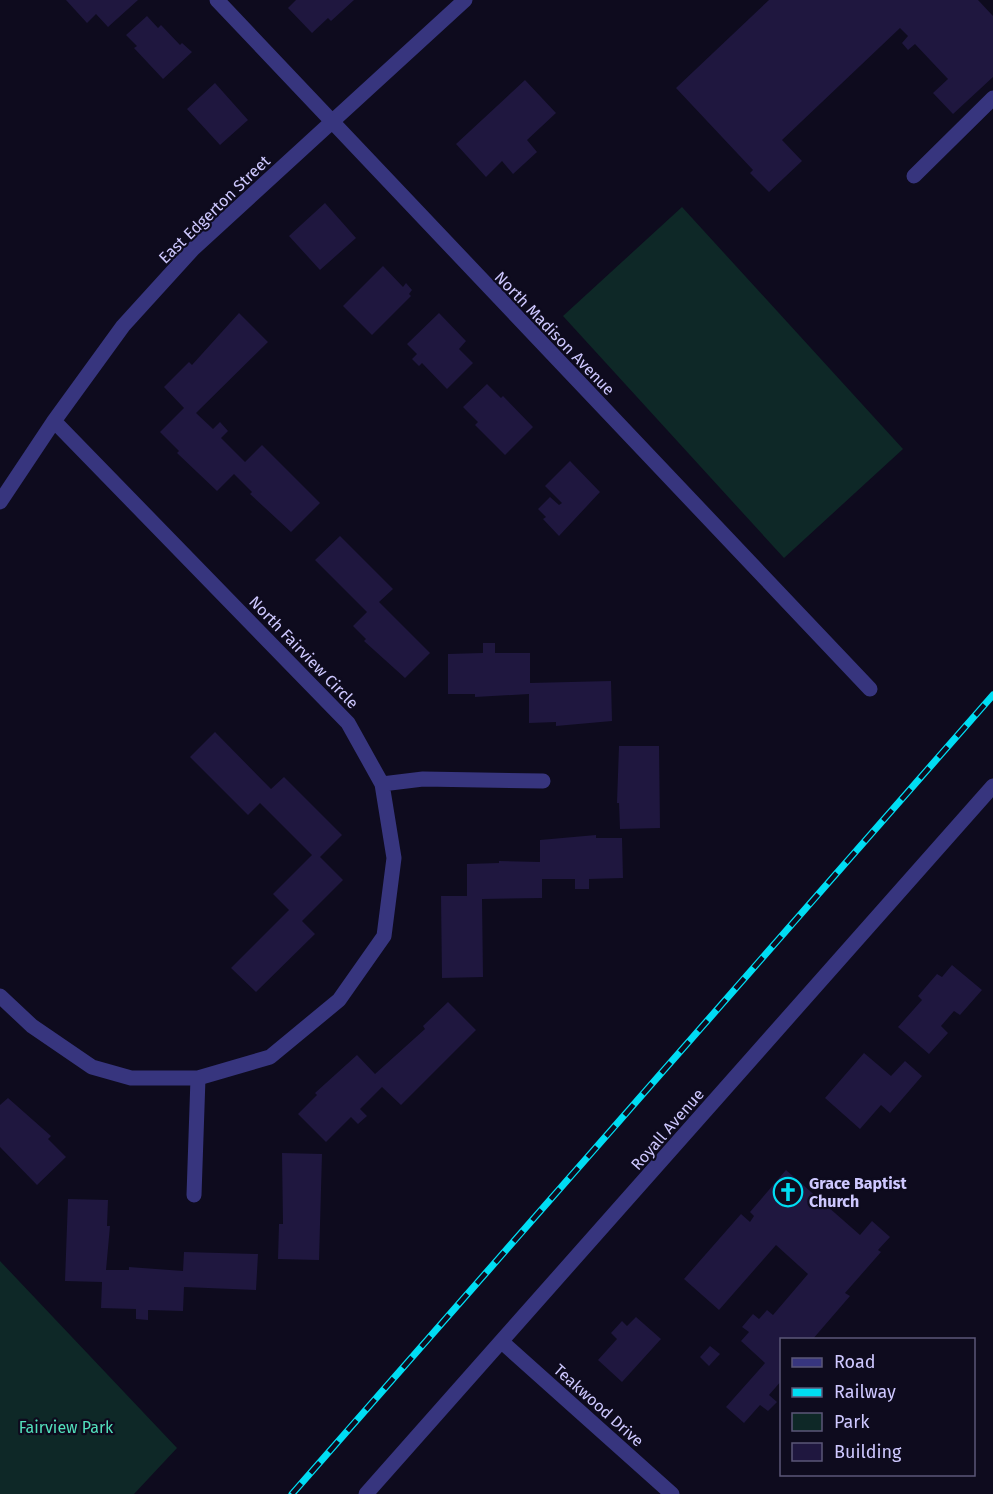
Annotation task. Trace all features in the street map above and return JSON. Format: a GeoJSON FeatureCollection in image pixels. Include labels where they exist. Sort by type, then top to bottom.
{"type":"FeatureCollection","features":[{"type":"Feature","properties":{"kind":"street","name":"North Madison Avenue"},"geometry":{"type":"LineString","coordinates":[[217,0],[331,124],[870,690]]}},
{"type":"Feature","properties":{"kind":"street","name":"East Edgerton Street"},"geometry":{"type":"LineString","coordinates":[[0,502],[54,421],[123,326],[193,249],[465,0]]}},
{"type":"Feature","properties":{"kind":"street"},"geometry":{"type":"LineString","coordinates":[[914,176],[993,98]]}},
{"type":"Feature","properties":{"kind":"street","name":"North Fairview Circle"},"geometry":{"type":"LineString","coordinates":[[0,996],[32,1026],[92,1067],[131,1078],[198,1078],[270,1058],[339,1000],[384,936],[394,858],[382,784],[348,723],[54,421]]}},
{"type":"Feature","properties":{"kind":"street"},"geometry":{"type":"LineString","coordinates":[[382,784],[423,778],[543,781]]}},
{"type":"Feature","properties":{"kind":"street","name":"Royall Avenue"},"geometry":{"type":"LineString","coordinates":[[366,1494],[993,786]]}},
{"type":"Feature","properties":{"kind":"street"},"geometry":{"type":"LineString","coordinates":[[194,1195],[198,1078]]}},
{"type":"Feature","properties":{"kind":"street","name":"Teakwood Drive"},"geometry":{"type":"LineString","coordinates":[[502,1342],[672,1494]]}},
{"type":"Feature","properties":{"kind":"green space"},"geometry":{"type":"Polygon","coordinates":[[[682,207],[903,449],[784,558],[563,316],[682,207]]]}},
{"type":"Feature","properties":{"kind":"green space","name":"Fairview Park"},"geometry":{"type":"Polygon","coordinates":[[[0,1261],[177,1448],[134,1494],[0,1494],[0,1261]]]}},
{"type":"Feature","properties":{"kind":"building"},"geometry":{"type":"Polygon","coordinates":[[[66,0],[138,0],[108,27],[96,14],[87,23],[66,0]]]}},
{"type":"Feature","properties":{"kind":"building"},"geometry":{"type":"Polygon","coordinates":[[[296,0],[354,0],[331,21],[328,18],[312,33],[288,8],[296,0]]]}},
{"type":"Feature","properties":{"kind":"building"},"geometry":{"type":"Polygon","coordinates":[[[769,0],[978,0],[993,16],[993,77],[953,114],[933,93],[948,79],[915,44],[908,50],[902,43],[908,36],[900,28],[782,140],[802,161],[769,192],[750,173],[753,170],[676,88],[769,0]]]}},
{"type":"Feature","properties":{"kind":"building"},"geometry":{"type":"Polygon","coordinates":[[[147,16],[158,28],[161,25],[180,45],[182,43],[192,52],[163,79],[134,48],[137,46],[126,35],[147,16]]]}},
{"type":"Feature","properties":{"kind":"building"},"geometry":{"type":"Polygon","coordinates":[[[525,80],[556,113],[527,140],[537,152],[513,174],[502,161],[486,177],[456,144],[525,80]]]}},
{"type":"Feature","properties":{"kind":"building"},"geometry":{"type":"Polygon","coordinates":[[[215,83],[248,120],[220,145],[187,109],[215,83]]]}},
{"type":"Feature","properties":{"kind":"building"},"geometry":{"type":"Polygon","coordinates":[[[325,203],[356,238],[320,270],[289,236],[325,203]]]}},
{"type":"Feature","properties":{"kind":"building"},"geometry":{"type":"Polygon","coordinates":[[[383,266],[403,287],[406,283],[412,290],[409,294],[411,296],[372,335],[343,306],[383,266]]]}},
{"type":"Feature","properties":{"kind":"building"},"geometry":{"type":"Polygon","coordinates":[[[239,313],[268,342],[196,413],[213,429],[220,422],[228,431],[221,438],[245,462],[262,445],[320,503],[291,532],[250,494],[252,492],[234,474],[217,491],[177,453],[179,451],[160,432],[184,408],[164,387],[189,362],[192,365],[239,313]]]}},
{"type":"Feature","properties":{"kind":"building"},"geometry":{"type":"Polygon","coordinates":[[[439,313],[466,341],[459,349],[473,363],[447,389],[422,363],[419,366],[412,359],[417,354],[407,344],[439,313]]]}},
{"type":"Feature","properties":{"kind":"building"},"geometry":{"type":"Polygon","coordinates":[[[487,384],[501,398],[503,396],[533,427],[505,455],[475,425],[478,422],[463,407],[487,384]]]}},
{"type":"Feature","properties":{"kind":"building"},"geometry":{"type":"Polygon","coordinates":[[[570,461],[600,492],[559,536],[543,519],[546,517],[538,509],[550,497],[559,505],[562,503],[545,486],[570,461]]]}},
{"type":"Feature","properties":{"kind":"building"},"geometry":{"type":"Polygon","coordinates":[[[340,536],[393,589],[379,602],[430,653],[405,678],[364,641],[366,639],[353,626],[367,612],[315,560],[340,536]]]}},
{"type":"Feature","properties":{"kind":"building"},"geometry":{"type":"Polygon","coordinates":[[[483,643],[495,643],[495,653],[530,653],[530,683],[611,681],[612,721],[556,726],[556,722],[529,723],[529,694],[475,697],[475,694],[448,694],[448,654],[483,653],[483,643]]]}},
{"type":"Feature","properties":{"kind":"building"},"geometry":{"type":"Polygon","coordinates":[[[215,732],[271,789],[284,777],[342,835],[320,857],[343,880],[302,921],[315,934],[256,992],[231,968],[289,910],[273,894],[312,855],[260,803],[248,815],[190,757],[215,732]]]}},
{"type":"Feature","properties":{"kind":"building"},"geometry":{"type":"Polygon","coordinates":[[[619,746],[659,746],[660,828],[620,829],[619,803],[617,803],[619,746]]]}},
{"type":"Feature","properties":{"kind":"building"},"geometry":{"type":"Polygon","coordinates":[[[596,835],[596,838],[622,838],[623,878],[589,879],[589,889],[575,889],[575,879],[542,879],[542,898],[482,899],[483,977],[442,978],[441,896],[467,896],[467,864],[499,863],[499,861],[540,862],[540,840],[596,835]]]}},
{"type":"Feature","properties":{"kind":"building"},"geometry":{"type":"Polygon","coordinates":[[[952,965],[982,990],[960,1015],[954,1011],[941,1026],[948,1033],[929,1054],[898,1027],[922,1000],[918,996],[937,974],[942,977],[952,965]]]}},
{"type":"Feature","properties":{"kind":"building"},"geometry":{"type":"Polygon","coordinates":[[[448,1002],[476,1030],[401,1105],[382,1087],[360,1109],[367,1116],[358,1124],[351,1117],[326,1142],[298,1114],[317,1095],[315,1093],[357,1055],[375,1074],[425,1029],[423,1026],[448,1002]]]}},
{"type":"Feature","properties":{"kind":"building"},"geometry":{"type":"Polygon","coordinates":[[[864,1053],[891,1076],[905,1061],[922,1076],[890,1113],[881,1105],[860,1129],[825,1098],[864,1053]]]}},
{"type":"Feature","properties":{"kind":"building"},"geometry":{"type":"Polygon","coordinates":[[[8,1098],[51,1136],[48,1139],[66,1157],[37,1185],[0,1147],[0,1105],[8,1098]]]}},
{"type":"Feature","properties":{"kind":"building"},"geometry":{"type":"Polygon","coordinates":[[[282,1153],[322,1154],[319,1260],[278,1259],[279,1224],[283,1224],[282,1153]]]}},
{"type":"Feature","properties":{"kind":"building"},"geometry":{"type":"Polygon","coordinates":[[[786,1170],[860,1235],[872,1221],[890,1237],[878,1250],[881,1252],[845,1293],[850,1296],[814,1338],[780,1338],[780,1382],[769,1395],[777,1402],[768,1411],[760,1405],[744,1423],[726,1407],[765,1363],[741,1341],[749,1332],[742,1327],[753,1314],[759,1319],[767,1310],[773,1315],[808,1274],[776,1245],[719,1310],[684,1279],[741,1214],[750,1222],[754,1216],[750,1212],[786,1170]]]}},
{"type":"Feature","properties":{"kind":"building"},"geometry":{"type":"Polygon","coordinates":[[[68,1199],[108,1200],[107,1226],[110,1226],[106,1270],[129,1270],[129,1267],[183,1271],[184,1252],[258,1254],[256,1290],[184,1287],[183,1311],[148,1310],[148,1320],[136,1319],[136,1309],[101,1308],[102,1282],[65,1281],[68,1199]]]}},
{"type":"Feature","properties":{"kind":"building"},"geometry":{"type":"Polygon","coordinates":[[[636,1317],[661,1339],[622,1382],[598,1360],[617,1339],[611,1333],[622,1321],[627,1326],[636,1317]]]}},
{"type":"Feature","properties":{"kind":"building"},"geometry":{"type":"Polygon","coordinates":[[[710,1346],[720,1354],[709,1366],[700,1357],[710,1346]]]}},
{"type":"Feature","properties":{"kind":"railway"},"geometry":{"type":"LineString","coordinates":[[292,1494],[993,695]]}},
{"type":"Feature","properties":{"kind":"place","name":"Grace Baptist Church"},"geometry":{"type":"Point","coordinates":[788,1192]}}]}
